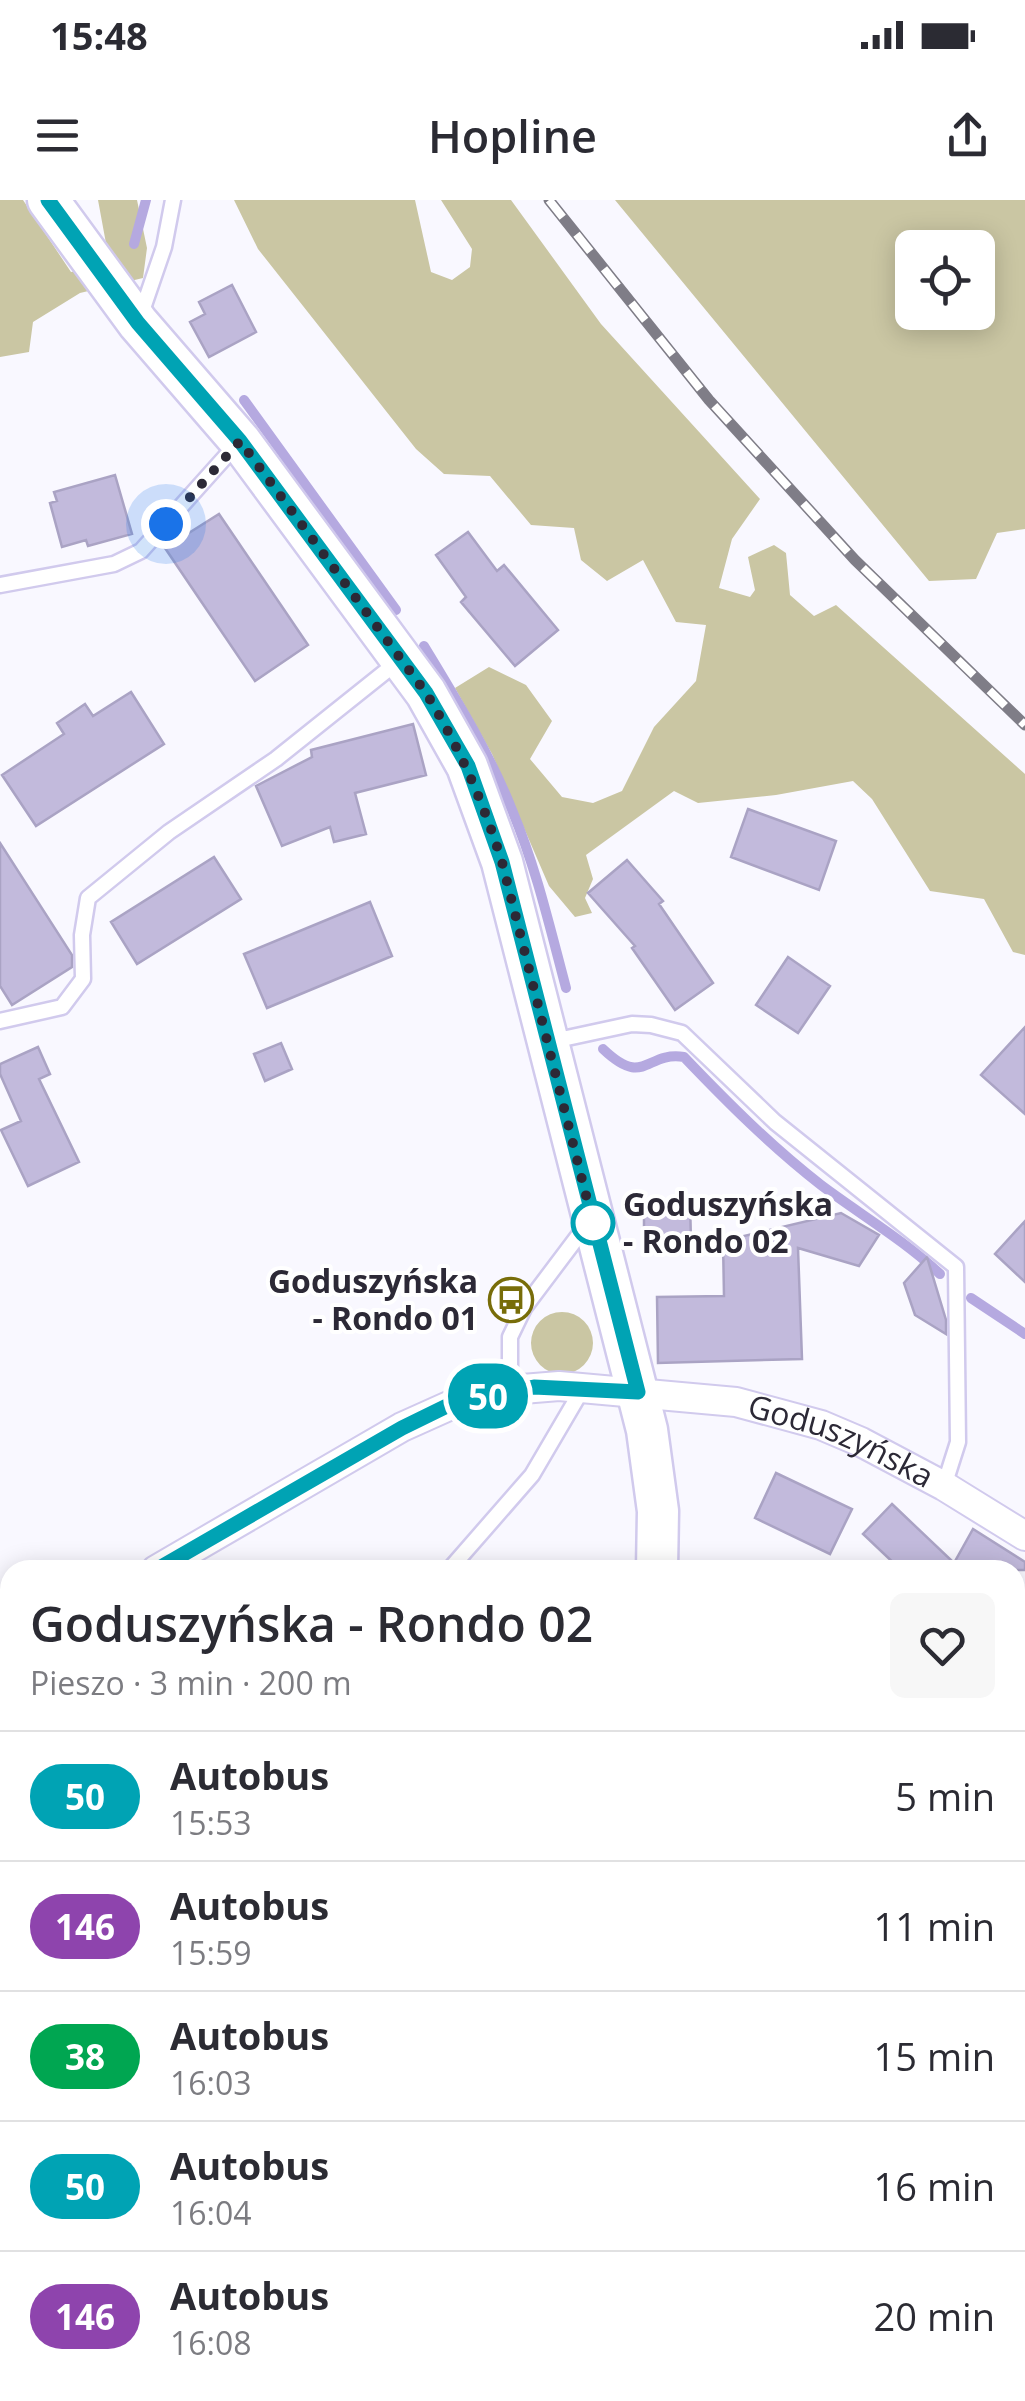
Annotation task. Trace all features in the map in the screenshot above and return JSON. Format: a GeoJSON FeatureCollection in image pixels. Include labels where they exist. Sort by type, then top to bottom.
{"type":"FeatureCollection","features":[{"type":"Feature","properties":{"kind":"street"},"geometry":{"type":"LineString","coordinates":[[48,200],[138,323],[240,441],[400,659],[448,729],[487,814],[638,1392],[654,1468],[657,1560]]}},
{"type":"Feature","properties":{"kind":"street","name":"Goduszyńska"},"geometry":{"type":"LineString","coordinates":[[173,1560],[402,1428],[451,1404],[510,1390],[559,1386],[736,1402],[793,1416],[861,1442],[944,1486],[1025,1536]]}},
{"type":"Feature","properties":{"kind":"lane"},"geometry":{"type":"LineString","coordinates":[[138,323],[164,247],[172,200]]}},
{"type":"Feature","properties":{"kind":"lane"},"geometry":{"type":"LineString","coordinates":[[0,585],[114,564],[141,551],[240,441]]}},
{"type":"Feature","properties":{"kind":"lane"},"geometry":{"type":"LineString","coordinates":[[0,1021],[62,1007],[84,979],[82,935],[88,898],[169,832],[276,759],[400,659]]}},
{"type":"Feature","properties":{"kind":"lane"},"geometry":{"type":"LineString","coordinates":[[547,1042],[632,1024],[682,1033],[775,1122],[956,1267],[958,1442],[944,1486]]}},
{"type":"Feature","properties":{"kind":"lane"},"geometry":{"type":"LineString","coordinates":[[510,1390],[510,1337],[524,1308],[592,1218]]}},
{"type":"Feature","properties":{"kind":"lane"},"geometry":{"type":"LineString","coordinates":[[458,1560],[532,1476],[583,1388]]}},
{"type":"Feature","properties":{"kind":"shaded area"},"geometry":{"type":"Polygon","coordinates":[[[0,200],[23,200],[71,272],[110,265],[98,200],[137,200],[147,248],[143,278],[80,293],[33,322],[29,352],[0,357],[0,200]]]}},
{"type":"Feature","properties":{"kind":"shaded area"},"geometry":{"type":"Polygon","coordinates":[[[234,200],[415,200],[431,272],[452,280],[470,267],[472,249],[441,200],[511,200],[601,324],[760,499],[732,539],[719,588],[750,597],[755,590],[748,557],[774,545],[786,553],[790,595],[814,616],[836,605],[1025,774],[1025,955],[1013,952],[984,899],[930,891],[872,799],[853,781],[776,795],[698,803],[674,791],[586,855],[593,879],[585,898],[592,913],[575,917],[549,886],[492,754],[455,688],[489,667],[526,685],[552,721],[530,759],[562,797],[593,803],[622,791],[654,727],[696,681],[706,625],[676,622],[643,560],[607,581],[581,560],[574,528],[531,525],[490,476],[444,474],[416,449],[258,249],[234,200]]]}},
{"type":"Feature","properties":{"kind":"shaded area"},"geometry":{"type":"Polygon","coordinates":[[[615,200],[1025,200],[1025,529],[997,533],[976,579],[929,581],[615,200]]]}},
{"type":"Feature","properties":{"kind":"shaded area"},"geometry":{"type":"Polygon","coordinates":[[[562,1312],[584,1321],[593,1343],[584,1365],[562,1374],[540,1365],[531,1343],[540,1321],[562,1312]]]}},
{"type":"Feature","properties":{"kind":"building"},"geometry":{"type":"Polygon","coordinates":[[[232,285],[256,332],[209,357],[190,322],[205,314],[199,302],[232,285]]]}},
{"type":"Feature","properties":{"kind":"building"},"geometry":{"type":"Polygon","coordinates":[[[115,475],[132,534],[88,546],[86,540],[62,547],[50,503],[57,501],[54,492],[115,475]]]}},
{"type":"Feature","properties":{"kind":"building"},"geometry":{"type":"Polygon","coordinates":[[[219,514],[308,645],[255,681],[165,548],[219,514]]]}},
{"type":"Feature","properties":{"kind":"building"},"geometry":{"type":"Polygon","coordinates":[[[468,532],[497,571],[504,565],[558,630],[515,666],[461,602],[466,597],[436,555],[468,532]]]}},
{"type":"Feature","properties":{"kind":"building"},"geometry":{"type":"Polygon","coordinates":[[[131,692],[164,744],[36,826],[2,775],[64,734],[57,723],[85,704],[93,716],[131,692]]]}},
{"type":"Feature","properties":{"kind":"building"},"geometry":{"type":"Polygon","coordinates":[[[413,724],[426,775],[355,793],[366,834],[334,842],[330,827],[282,846],[256,786],[312,757],[311,750],[413,724]]]}},
{"type":"Feature","properties":{"kind":"building"},"geometry":{"type":"Polygon","coordinates":[[[748,809],[836,841],[819,890],[731,857],[748,809]]]}},
{"type":"Feature","properties":{"kind":"building"},"geometry":{"type":"Polygon","coordinates":[[[0,843],[72,955],[72,967],[12,1005],[0,986],[0,843]]]}},
{"type":"Feature","properties":{"kind":"building"},"geometry":{"type":"Polygon","coordinates":[[[214,857],[241,899],[137,964],[111,922],[214,857]]]}},
{"type":"Feature","properties":{"kind":"building"},"geometry":{"type":"Polygon","coordinates":[[[627,860],[663,901],[659,904],[713,983],[675,1010],[632,948],[635,946],[588,893],[627,860]]]}},
{"type":"Feature","properties":{"kind":"building"},"geometry":{"type":"Polygon","coordinates":[[[370,902],[392,956],[267,1008],[244,954],[370,902]]]}},
{"type":"Feature","properties":{"kind":"building"},"geometry":{"type":"Polygon","coordinates":[[[788,957],[830,986],[798,1033],[756,1005],[788,957]]]}},
{"type":"Feature","properties":{"kind":"building"},"geometry":{"type":"Polygon","coordinates":[[[1025,1027],[1025,1114],[981,1075],[1025,1027]]]}},
{"type":"Feature","properties":{"kind":"building"},"geometry":{"type":"Polygon","coordinates":[[[281,1043],[292,1069],[265,1081],[254,1054],[281,1043]]]}},
{"type":"Feature","properties":{"kind":"building"},"geometry":{"type":"Polygon","coordinates":[[[38,1047],[50,1074],[39,1079],[79,1162],[28,1186],[1,1130],[21,1121],[0,1074],[0,1064],[38,1047]]]}},
{"type":"Feature","properties":{"kind":"building"},"geometry":{"type":"Polygon","coordinates":[[[690,1200],[691,1243],[644,1244],[644,1201],[690,1200]]]}},
{"type":"Feature","properties":{"kind":"building"},"geometry":{"type":"Polygon","coordinates":[[[841,1213],[879,1235],[859,1266],[798,1248],[802,1359],[658,1363],[657,1297],[724,1296],[723,1241],[841,1213]]]}},
{"type":"Feature","properties":{"kind":"building"},"geometry":{"type":"Polygon","coordinates":[[[1025,1221],[1025,1282],[995,1254],[1025,1221]]]}},
{"type":"Feature","properties":{"kind":"building"},"geometry":{"type":"Polygon","coordinates":[[[927,1257],[946,1320],[946,1334],[915,1315],[904,1283],[927,1257]]]}},
{"type":"Feature","properties":{"kind":"building"},"geometry":{"type":"Polygon","coordinates":[[[776,1473],[852,1509],[830,1554],[755,1518],[776,1473]]]}},
{"type":"Feature","properties":{"kind":"building"},"geometry":{"type":"Polygon","coordinates":[[[892,1504],[951,1560],[890,1560],[863,1534],[892,1504]]]}},
{"type":"Feature","properties":{"kind":"building"},"geometry":{"type":"Polygon","coordinates":[[[973,1529],[1022,1560],[956,1560],[973,1529]]]}},
{"type":"Feature","properties":{"kind":"waterway"},"geometry":{"type":"LineString","coordinates":[[134,244],[146,200]]}},
{"type":"Feature","properties":{"kind":"waterway"},"geometry":{"type":"LineString","coordinates":[[244,400],[396,610]]}},
{"type":"Feature","properties":{"kind":"waterway"},"geometry":{"type":"LineString","coordinates":[[424,646],[503,788],[535,876],[566,988]]}},
{"type":"Feature","properties":{"kind":"waterway"},"geometry":{"type":"LineString","coordinates":[[603,1049],[617,1061],[637,1068],[661,1059],[684,1057],[750,1124],[803,1170],[940,1274]]}},
{"type":"Feature","properties":{"kind":"waterway"},"geometry":{"type":"LineString","coordinates":[[971,1298],[1025,1334]]}},
{"type":"Feature","properties":{"kind":"railway"},"geometry":{"type":"LineString","coordinates":[[549,200],[709,400],[855,560],[1025,725]]}},
{"type":"Feature","properties":{"kind":"bus line","name":"50"},"geometry":{"type":"LineString","coordinates":[[48,200],[138,323],[240,441],[426,693],[468,766],[502,862],[638,1392],[534,1387],[451,1404],[402,1428],[173,1560]]}},
{"type":"Feature","properties":{"kind":"place","name":"Goduszyńska - Rondo 02"},"geometry":{"type":"Point","coordinates":[593,1223]}},
{"type":"Feature","properties":{"kind":"place","name":"Goduszyńska - Rondo 01"},"geometry":{"type":"Point","coordinates":[511,1300]}},
{"type":"Feature","properties":{"kind":"route"},"geometry":{"type":"LineString","coordinates":[[166,524],[240,441],[426,693],[448,729],[468,766],[502,862],[593,1223]]}}]}
